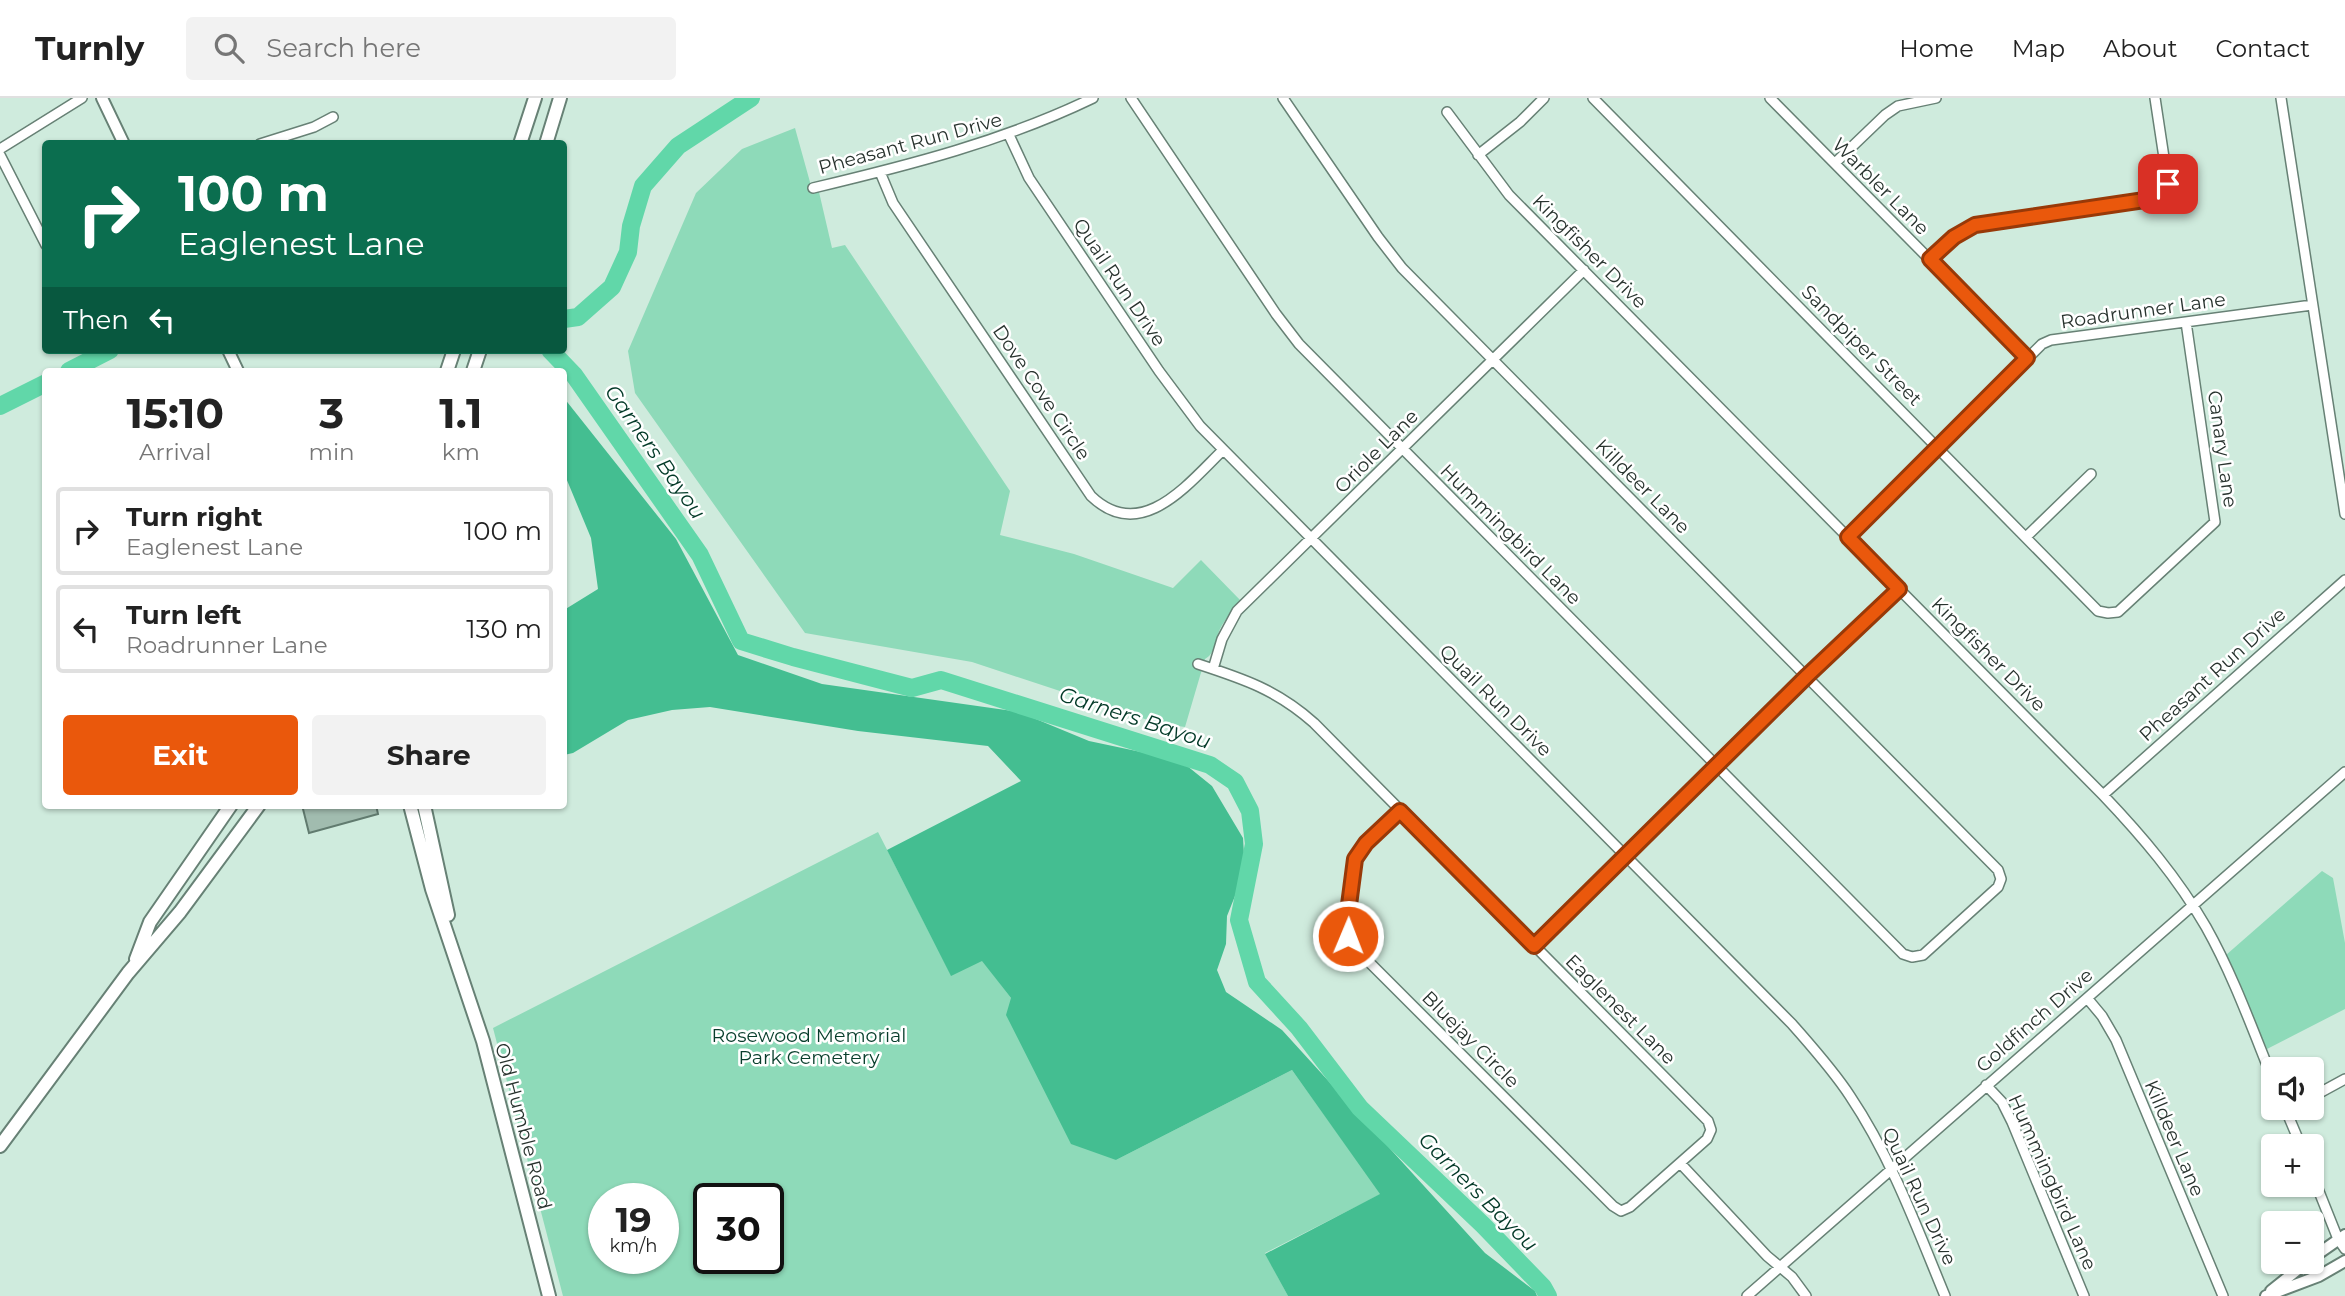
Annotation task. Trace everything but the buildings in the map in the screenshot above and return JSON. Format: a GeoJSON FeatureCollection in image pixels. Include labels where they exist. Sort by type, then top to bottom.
{"type":"FeatureCollection","features":[{"type":"Feature","properties":{"kind":"main road"},"geometry":{"type":"LineString","coordinates":[[521,140],[535,98]]}},
{"type":"Feature","properties":{"kind":"main road"},"geometry":{"type":"LineString","coordinates":[[547,140],[561,98]]}},
{"type":"Feature","properties":{"kind":"main road"},"geometry":{"type":"LineString","coordinates":[[529,116],[552,124]]}},
{"type":"Feature","properties":{"kind":"main road"},"geometry":{"type":"LineString","coordinates":[[133,967],[150,922],[228,809]]}},
{"type":"Feature","properties":{"kind":"main road"},"geometry":{"type":"LineString","coordinates":[[0,1146],[133,967],[180,912],[255,809]]}},
{"type":"Feature","properties":{"kind":"main road","name":"Old Humble Road"},"geometry":{"type":"LineString","coordinates":[[411,809],[432,889],[483,1041],[549,1296]]}},
{"type":"Feature","properties":{"kind":"main road","name":"Old Humble Road"},"geometry":{"type":"LineString","coordinates":[[425,809],[460,966]]}},
{"type":"Feature","properties":{"kind":"street"},"geometry":{"type":"LineString","coordinates":[[0,149],[82,98]]}},
{"type":"Feature","properties":{"kind":"street"},"geometry":{"type":"LineString","coordinates":[[102,98],[122,140]]}},
{"type":"Feature","properties":{"kind":"street","name":"Pheasant Run Drive"},"geometry":{"type":"LineString","coordinates":[[813,188],[929,160],[1009,135],[1093,98]]}},
{"type":"Feature","properties":{"kind":"street","name":"Hummingbird Lane"},"geometry":{"type":"LineString","coordinates":[[1131,98],[1299,344],[1903,954],[1912,957]]}},
{"type":"Feature","properties":{"kind":"street","name":"Killdeer Lane"},"geometry":{"type":"LineString","coordinates":[[1283,98],[1402,268],[1998,870],[2001,879],[1998,887],[1923,954],[1912,957]]}},
{"type":"Feature","properties":{"kind":"street"},"geometry":{"type":"LineString","coordinates":[[1478,155],[1545,98]]}},
{"type":"Feature","properties":{"kind":"street","name":"Sandpiper Street"},"geometry":{"type":"LineString","coordinates":[[1593,98],[2098,611],[2108,613]]}},
{"type":"Feature","properties":{"kind":"street","name":"Warbler Lane"},"geometry":{"type":"LineString","coordinates":[[1770,98],[2027,358]]}},
{"type":"Feature","properties":{"kind":"street"},"geometry":{"type":"LineString","coordinates":[[1835,163],[1898,106],[1937,98]]}},
{"type":"Feature","properties":{"kind":"street"},"geometry":{"type":"LineString","coordinates":[[1930,259],[1954,237],[1975,225],[2158,198],[2166,192],[2168,184],[2155,98]]}},
{"type":"Feature","properties":{"kind":"street"},"geometry":{"type":"LineString","coordinates":[[2281,98],[2345,514]]}},
{"type":"Feature","properties":{"kind":"street","name":"Kingfisher Drive"},"geometry":{"type":"LineString","coordinates":[[1447,112],[1509,195],[2103,794],[2151,846],[2193,905],[2226,967],[2263,1057]]}},
{"type":"Feature","properties":{"kind":"street"},"geometry":{"type":"LineString","coordinates":[[273,140],[314,127],[333,117]]}},
{"type":"Feature","properties":{"kind":"street","name":"Quail Run Drive"},"geometry":{"type":"LineString","coordinates":[[1009,135],[1029,178],[1159,371],[1200,426],[1792,1024],[1826,1063],[1857,1107],[1892,1169],[1945,1296]]}},
{"type":"Feature","properties":{"kind":"street"},"geometry":{"type":"LineString","coordinates":[[0,155],[42,237]]}},
{"type":"Feature","properties":{"kind":"street","name":"Dove Cove Circle"},"geometry":{"type":"LineString","coordinates":[[880,172],[893,203],[1099,504],[1113,511],[1129,514],[1155,509],[1174,497],[1223,450]]}},
{"type":"Feature","properties":{"kind":"street","name":"Oriole Lane"},"geometry":{"type":"LineString","coordinates":[[1213,669],[1222,639],[1237,611],[1584,270]]}},
{"type":"Feature","properties":{"kind":"street","name":"Roadrunner Lane"},"geometry":{"type":"LineString","coordinates":[[1848,537],[2042,344],[2051,340],[2312,305]]}},
{"type":"Feature","properties":{"kind":"street","name":"Canary Lane"},"geometry":{"type":"LineString","coordinates":[[2108,613],[2118,612],[2215,522],[2186,322]]}},
{"type":"Feature","properties":{"kind":"street"},"geometry":{"type":"LineString","coordinates":[[2026,537],[2091,474]]}},
{"type":"Feature","properties":{"kind":"street","name":"Pheasant Run Drive"},"geometry":{"type":"LineString","coordinates":[[2103,794],[2345,580]]}},
{"type":"Feature","properties":{"kind":"street"},"geometry":{"type":"LineString","coordinates":[[1534,946],[1716,765],[1899,589]]}},
{"type":"Feature","properties":{"kind":"street","name":"Eaglenest Lane"},"geometry":{"type":"LineString","coordinates":[[1198,664],[1258,684],[1298,709],[1708,1121],[1711,1130],[1707,1139],[1680,1163]]}},
{"type":"Feature","properties":{"kind":"street","name":"Goldfinch Drive"},"geometry":{"type":"LineString","coordinates":[[1747,1296],[2345,772]]}},
{"type":"Feature","properties":{"kind":"street","name":"Bluejay Circle"},"geometry":{"type":"LineString","coordinates":[[1400,811],[1366,843],[1355,859],[1346,928],[1351,944],[1613,1206],[1621,1211],[1630,1207],[1680,1163]]}},
{"type":"Feature","properties":{"kind":"street","name":"Killdeer Lane"},"geometry":{"type":"LineString","coordinates":[[2087,998],[2102,1016],[2116,1040],[2222,1296]]}},
{"type":"Feature","properties":{"kind":"street"},"geometry":{"type":"LineString","coordinates":[[2324,1090],[2345,1079]]}},
{"type":"Feature","properties":{"kind":"street","name":"Hummingbird Lane"},"geometry":{"type":"LineString","coordinates":[[1986,1085],[2002,1102],[2012,1122],[2084,1296]]}},
{"type":"Feature","properties":{"kind":"street"},"geometry":{"type":"LineString","coordinates":[[1680,1163],[1735,1223],[1792,1277],[1806,1296]]}},
{"type":"Feature","properties":{"kind":"street"},"geometry":{"type":"LineString","coordinates":[[2323,1197],[2343,1241],[2324,1251]]}},
{"type":"Feature","properties":{"kind":"street"},"geometry":{"type":"LineString","coordinates":[[2266,1296],[2319,1276],[2345,1261]]}},
{"type":"Feature","properties":{"kind":"street"},"geometry":{"type":"LineString","coordinates":[[2266,1296],[2293,1274]]}},
{"type":"Feature","properties":{"kind":"green space"},"geometry":{"type":"Polygon","coordinates":[[[795,128],[813,193],[819,192],[832,248],[845,245],[1010,491],[1000,535],[1074,554],[1173,588],[1201,560],[1241,601],[1222,625],[1213,650],[1205,659],[1185,727],[1157,723],[972,662],[805,633],[635,393],[628,351],[696,193],[742,149],[795,128]]]}},
{"type":"Feature","properties":{"kind":"green space"},"geometry":{"type":"Polygon","coordinates":[[[567,402],[676,539],[738,655],[822,684],[1019,712],[1089,741],[1160,756],[1186,765],[1212,786],[1243,838],[1245,871],[1227,916],[1226,944],[1217,970],[1226,992],[1282,1030],[1485,1253],[1535,1291],[1537,1296],[1288,1296],[1265,1254],[1380,1194],[1292,1070],[1116,1160],[1071,1144],[1006,1015],[1011,998],[982,961],[951,976],[887,850],[1021,781],[988,746],[858,731],[710,707],[672,710],[628,720],[567,754],[567,608],[598,589],[591,538],[567,480],[567,402]]]}},
{"type":"Feature","properties":{"kind":"green space","name":"Rosewood Memorial Park Cemetery"},"geometry":{"type":"Polygon","coordinates":[[[878,832],[951,975],[982,960],[1011,998],[1116,1160],[1292,1070],[1381,1194],[1265,1253],[1288,1296],[563,1296],[493,1028],[878,832]]]}},
{"type":"Feature","properties":{"kind":"green space"},"geometry":{"type":"Polygon","coordinates":[[[2322,871],[2333,878],[2345,943],[2345,1009],[2267,1049],[2226,955],[2322,871]]]}},
{"type":"Feature","properties":{"kind":"waterway"},"geometry":{"type":"LineString","coordinates":[[567,319],[578,317],[612,287],[628,252],[631,226],[643,186],[678,146],[751,98]]}},
{"type":"Feature","properties":{"kind":"waterway","name":"Garners Bayou"},"geometry":{"type":"LineString","coordinates":[[75,368],[102,354]]}},
{"type":"Feature","properties":{"kind":"waterway","name":"Garners Bayou"},"geometry":{"type":"LineString","coordinates":[[554,354],[574,375],[700,555],[741,641],[912,688],[941,680],[1210,765],[1235,782],[1250,811],[1254,844],[1239,920],[1257,982],[1299,1028],[1360,1108],[1483,1225],[1543,1287],[1548,1296]]}},
{"type":"Feature","properties":{"kind":"waterway","name":"Garners Bayou"},"geometry":{"type":"LineString","coordinates":[[0,406],[42,385]]}},
{"type":"Feature","properties":{"kind":"route"},"geometry":{"type":"LineString","coordinates":[[1348,936],[1346,928],[1355,859],[1366,843],[1400,811],[1534,946],[1807,676],[1899,589],[1848,537],[2027,358],[1930,259],[1954,237],[1975,225],[2158,198],[2166,192],[2168,184]]}}]}
